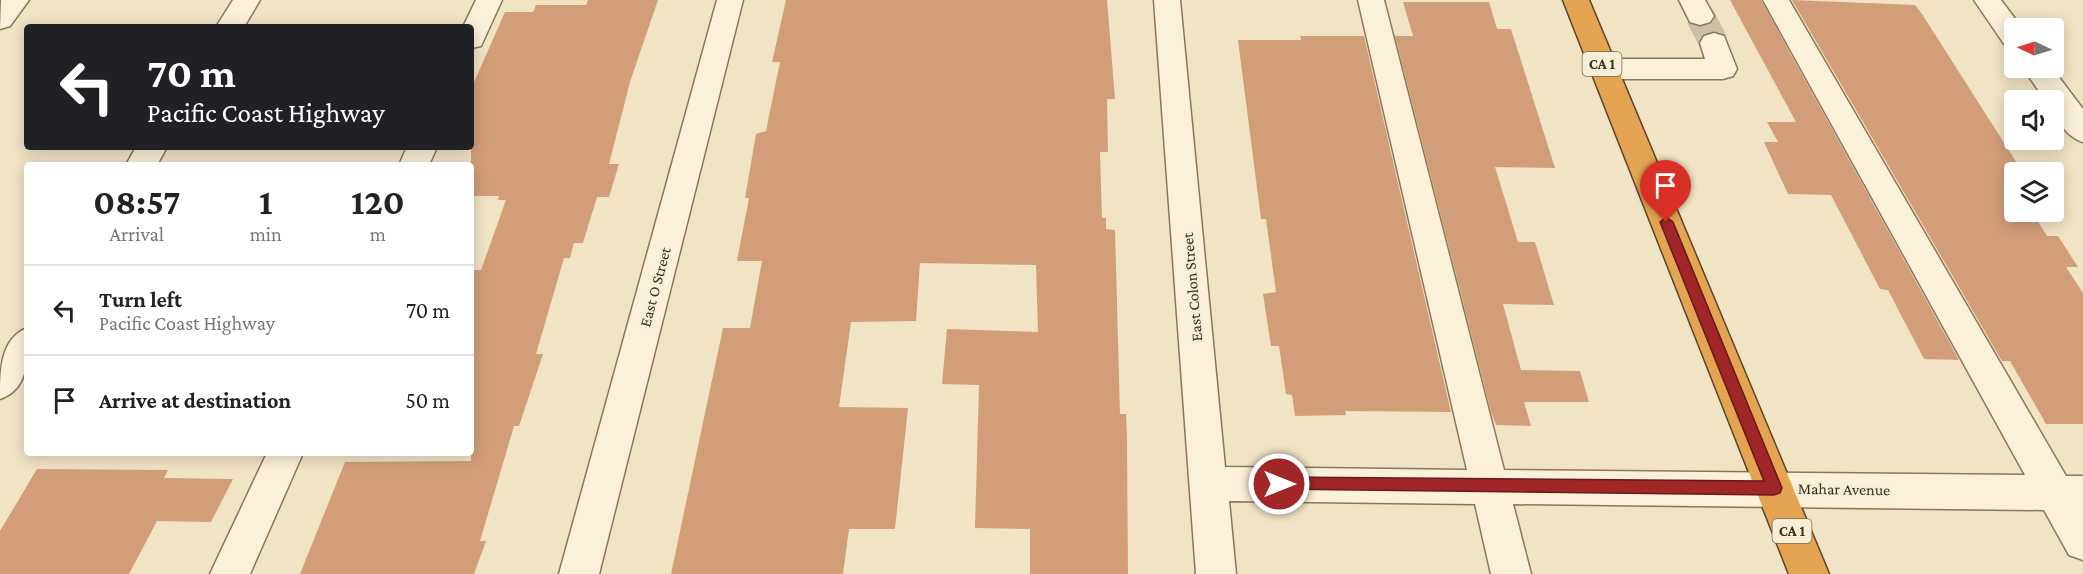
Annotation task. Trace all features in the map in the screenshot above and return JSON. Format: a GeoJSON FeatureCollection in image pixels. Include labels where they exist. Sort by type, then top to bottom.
{"type":"FeatureCollection","features":[{"type":"Feature","properties":{"kind":"highway","name":"CA 1"},"geometry":{"type":"LineString","coordinates":[[1576,0],[1809,574]]}},
{"type":"Feature","properties":{"kind":"street"},"geometry":{"type":"LineString","coordinates":[[0,20],[16,0]]}},
{"type":"Feature","properties":{"kind":"street"},"geometry":{"type":"LineString","coordinates":[[232,24],[247,0]]}},
{"type":"Feature","properties":{"kind":"street"},"geometry":{"type":"LineString","coordinates":[[474,32],[489,0]]}},
{"type":"Feature","properties":{"kind":"street","name":"East O Street"},"geometry":{"type":"LineString","coordinates":[[579,574],[730,0]]}},
{"type":"Feature","properties":{"kind":"street","name":"East Colon Street"},"geometry":{"type":"LineString","coordinates":[[1167,0],[1216,574]]}},
{"type":"Feature","properties":{"kind":"street"},"geometry":{"type":"LineString","coordinates":[[1371,0],[1511,574]]}},
{"type":"Feature","properties":{"kind":"street"},"geometry":{"type":"LineString","coordinates":[[1776,0],[2069,493],[2083,542]]}},
{"type":"Feature","properties":{"kind":"street"},"geometry":{"type":"LineString","coordinates":[[1987,0],[2004,23]]}},
{"type":"Feature","properties":{"kind":"street"},"geometry":{"type":"LineString","coordinates":[[1604,69],[1723,69],[1714,43]]}},
{"type":"Feature","properties":{"kind":"street"},"geometry":{"type":"LineString","coordinates":[[2044,78],[2083,131]]}},
{"type":"Feature","properties":{"kind":"street"},"geometry":{"type":"LineString","coordinates":[[0,384],[24,347]]}},
{"type":"Feature","properties":{"kind":"street"},"geometry":{"type":"LineString","coordinates":[[230,574],[284,456]]}},
{"type":"Feature","properties":{"kind":"street","name":"Mahar Avenue"},"geometry":{"type":"LineString","coordinates":[[1209,484],[1490,485],[2069,493]]}},
{"type":"Feature","properties":{"kind":"building"},"geometry":{"type":"Polygon","coordinates":[[[588,0],[658,0],[630,82],[609,164],[619,164],[609,197],[597,197],[583,243],[574,243],[570,258],[564,258],[536,354],[543,354],[519,426],[514,426],[480,541],[486,541],[474,574],[300,574],[345,462],[471,461],[471,456],[474,456],[474,270],[481,270],[506,200],[498,200],[499,196],[474,196],[474,162],[471,162],[471,150],[474,150],[474,82],[505,12],[533,12],[536,5],[586,5],[588,0]]]}},
{"type":"Feature","properties":{"kind":"building"},"geometry":{"type":"Polygon","coordinates":[[[786,0],[1107,0],[1115,99],[1107,99],[1108,152],[1100,152],[1102,218],[1106,218],[1106,229],[1115,230],[1120,414],[1126,414],[1127,438],[1128,574],[1030,574],[1030,529],[975,528],[979,385],[942,384],[947,329],[1038,332],[1036,265],[920,263],[916,321],[851,322],[839,407],[908,408],[895,529],[849,529],[843,574],[671,574],[723,328],[750,328],[762,261],[737,261],[749,198],[745,198],[756,134],[766,131],[780,62],[772,62],[786,0]]]}},
{"type":"Feature","properties":{"kind":"building"},"geometry":{"type":"Polygon","coordinates":[[[1730,0],[1761,0],[1959,360],[1924,359],[1888,290],[1880,289],[1831,195],[1788,194],[1764,142],[1778,142],[1767,122],[1796,122],[1730,0]]]}},
{"type":"Feature","properties":{"kind":"building"},"geometry":{"type":"Polygon","coordinates":[[[1792,0],[1915,5],[2004,143],[2004,150],[2009,150],[2016,162],[2004,162],[2004,222],[2038,222],[2047,236],[2058,236],[2078,267],[2066,267],[2083,293],[2083,424],[2046,424],[2010,361],[2002,361],[1792,0]]]}},
{"type":"Feature","properties":{"kind":"building"},"geometry":{"type":"Polygon","coordinates":[[[1403,2],[1489,2],[1497,29],[1511,29],[1555,168],[1495,167],[1518,242],[1535,242],[1554,305],[1503,304],[1521,370],[1580,371],[1589,402],[1524,402],[1531,426],[1496,425],[1491,412],[1395,36],[1413,36],[1403,2]]]}},
{"type":"Feature","properties":{"kind":"building"},"geometry":{"type":"Polygon","coordinates":[[[1300,36],[1364,36],[1451,412],[1345,411],[1346,415],[1295,416],[1292,395],[1286,394],[1279,346],[1271,346],[1263,294],[1276,292],[1266,219],[1261,219],[1238,40],[1301,40],[1300,36]]]}},
{"type":"Feature","properties":{"kind":"building"},"geometry":{"type":"Polygon","coordinates":[[[37,469],[168,470],[164,478],[233,479],[211,522],[157,521],[129,574],[0,574],[0,531],[37,469]]]}},
{"type":"Feature","properties":{"kind":"tunnel"},"geometry":{"type":"LineString","coordinates":[[1700,16],[1714,43]]}},
{"type":"Feature","properties":{"kind":"route"},"geometry":{"type":"LineString","coordinates":[[1279,484],[1774,488],[1666,222]]}}]}
